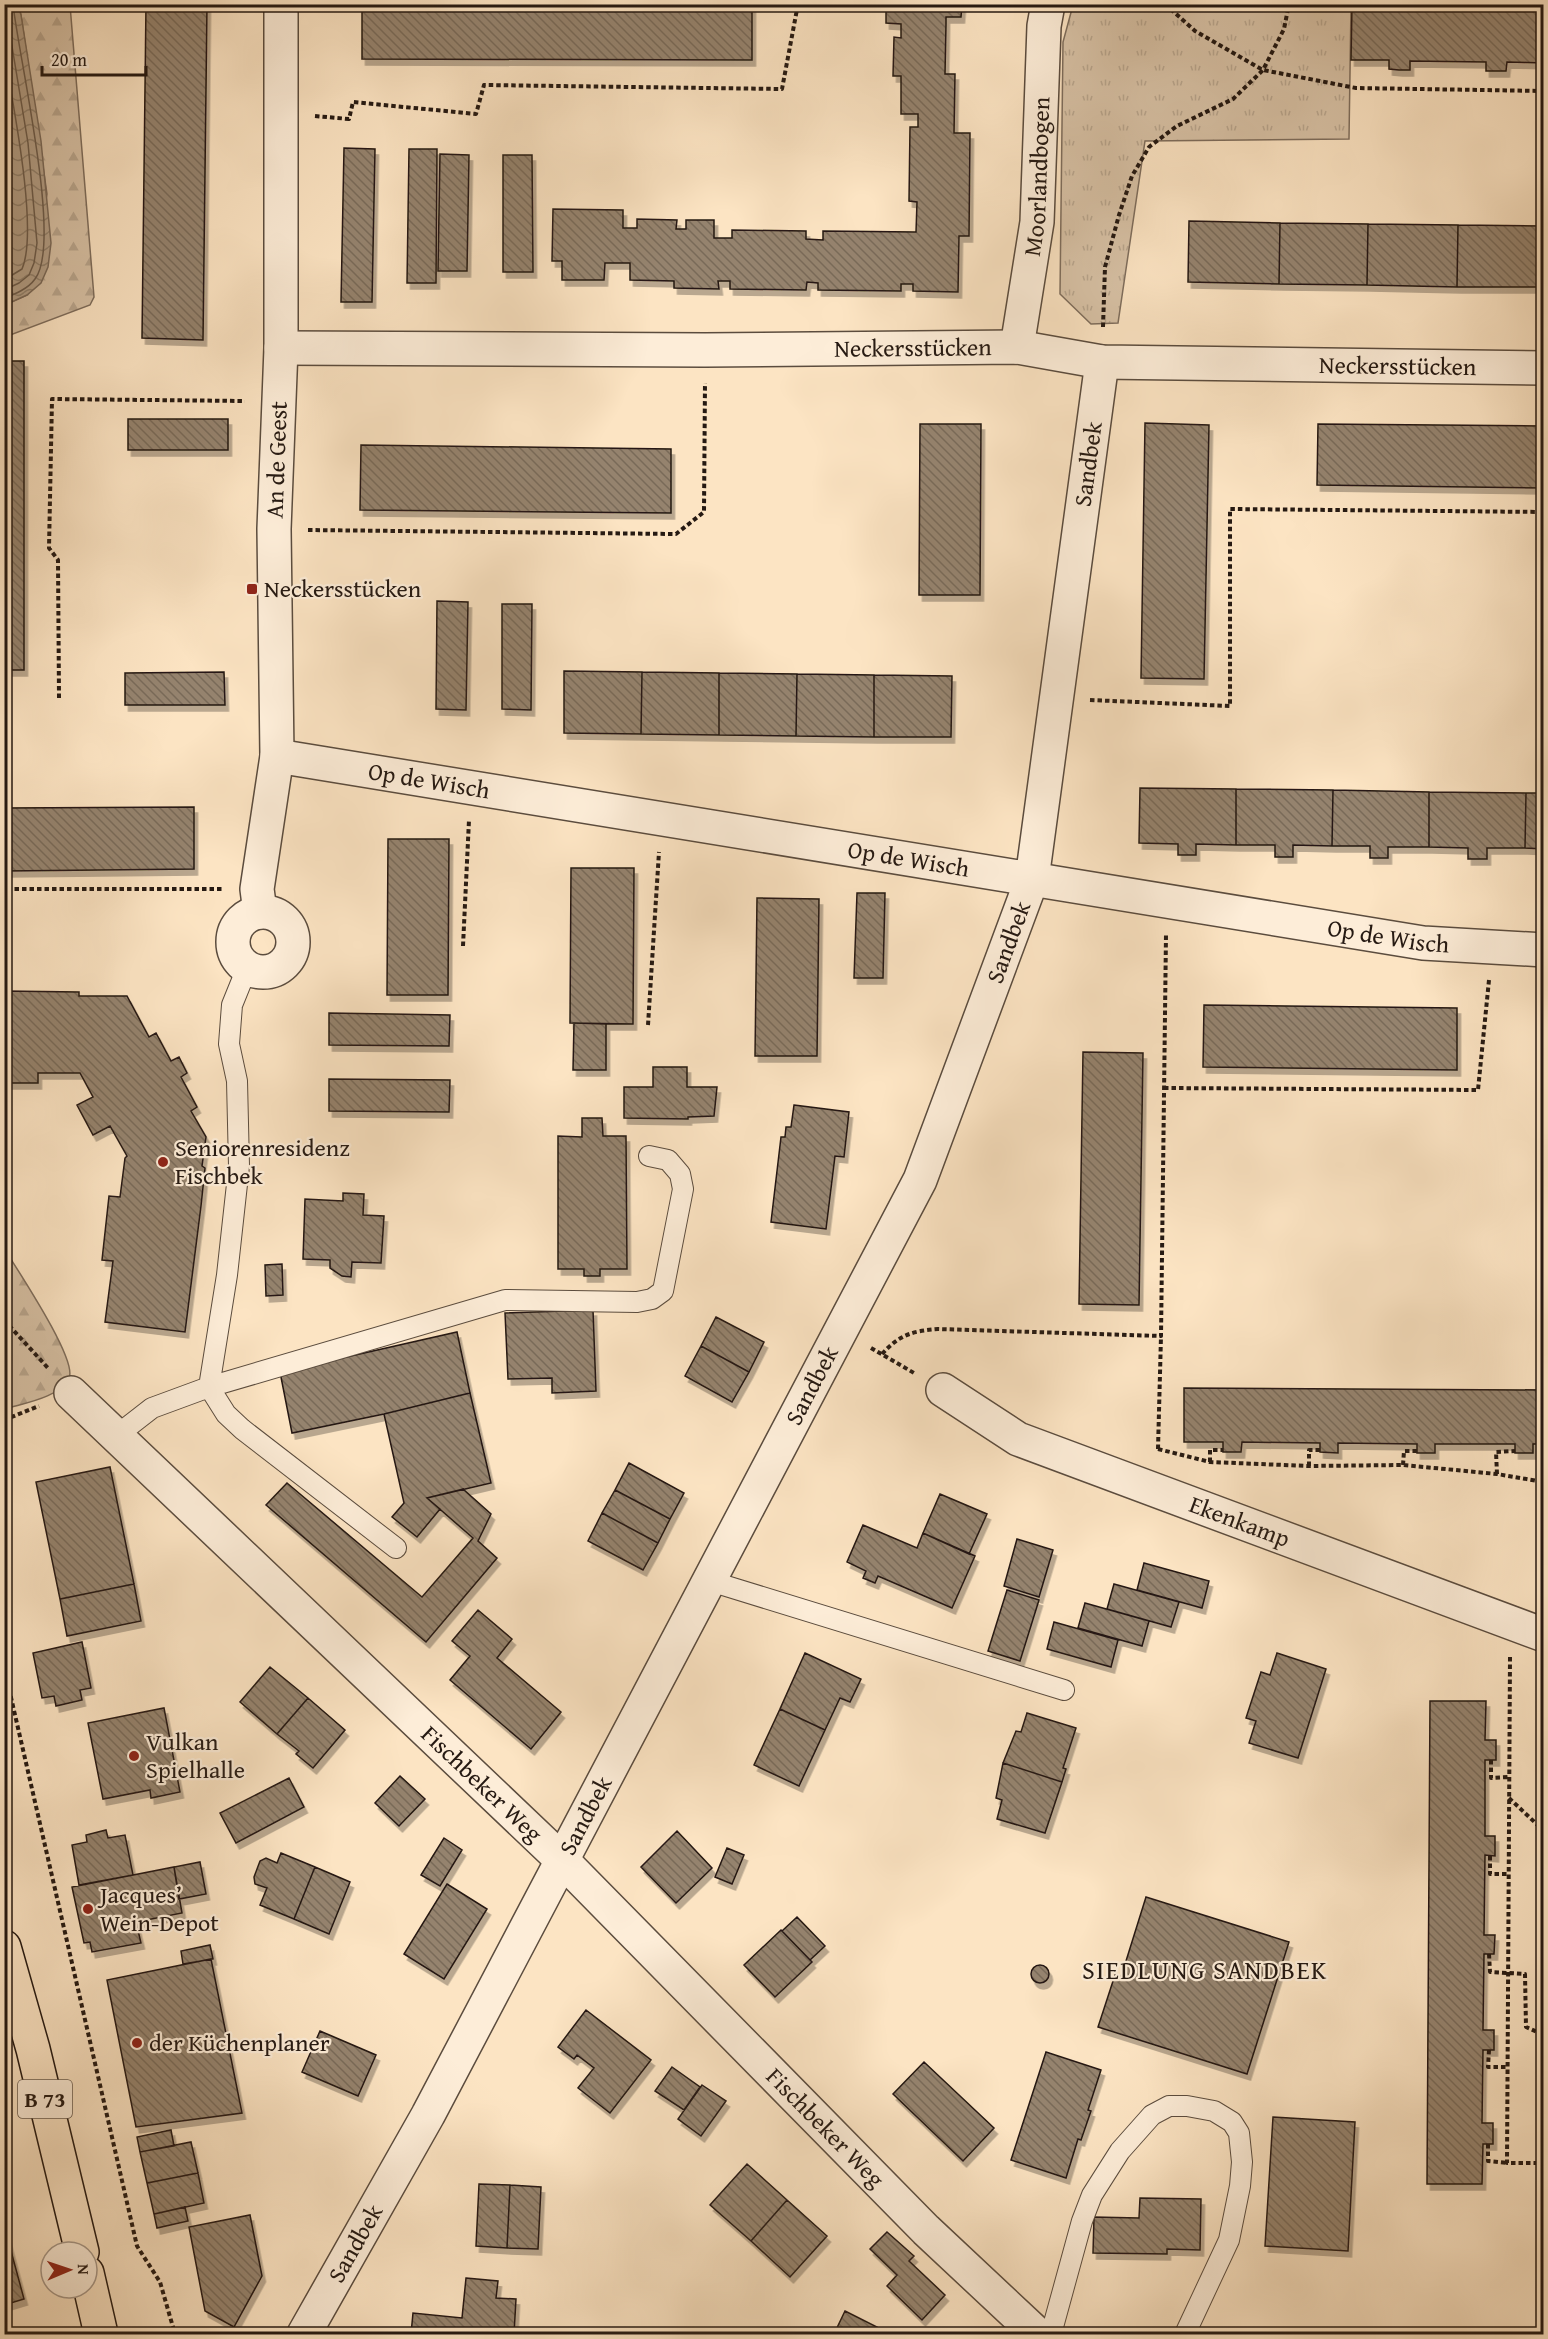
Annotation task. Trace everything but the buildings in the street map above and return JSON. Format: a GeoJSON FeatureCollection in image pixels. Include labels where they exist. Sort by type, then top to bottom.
{"type":"FeatureCollection","features":[{"type":"Feature","properties":{"kind":"main road","name":"B 73"},"geometry":{"type":"LineString","coordinates":[[4,1947],[33,2049],[79,2240]]}},
{"type":"Feature","properties":{"kind":"main road"},"geometry":{"type":"LineString","coordinates":[[93,2300],[101,2334]]}},
{"type":"Feature","properties":{"kind":"street","name":"An de Geest"},"geometry":{"type":"LineString","coordinates":[[260,912],[257,889],[277,756],[274,530],[281,348],[282,4]]}},
{"type":"Feature","properties":{"kind":"street","name":"Moorlandbogen"},"geometry":{"type":"LineString","coordinates":[[1017,346],[1036,222],[1044,26],[1048,4]]}},
{"type":"Feature","properties":{"kind":"street","name":"Neckersstücken"},"geometry":{"type":"LineString","coordinates":[[281,348],[705,350],[1017,346],[1102,362],[1544,368]]}},
{"type":"Feature","properties":{"kind":"street","name":"Sandbek"},"geometry":{"type":"LineString","coordinates":[[304,2334],[428,2115],[920,1180],[1032,879],[1102,362]]}},
{"type":"Feature","properties":{"kind":"street","name":"Op de Wisch"},"geometry":{"type":"LineString","coordinates":[[277,756],[1423,943],[1544,950]]}},
{"type":"Feature","properties":{"kind":"street"},"geometry":{"type":"LineString","coordinates":[[260,912],[273,914],[285,921],[292,933],[293,946],[288,959],[279,968],[266,973],[252,971],[241,964],[234,952],[232,938],[237,926],[247,916],[260,912]]}},
{"type":"Feature","properties":{"kind":"street","name":"Ekenkamp"},"geometry":{"type":"LineString","coordinates":[[943,1389],[1018,1439],[1529,1630]]}},
{"type":"Feature","properties":{"kind":"street","name":"Fischbeker Weg"},"geometry":{"type":"LineString","coordinates":[[71,1393],[563,1861],[926,2229],[1036,2334]]}},
{"type":"Feature","properties":{"kind":"lane"},"geometry":{"type":"LineString","coordinates":[[247,968],[232,1005],[229,1044],[237,1080],[239,1166],[227,1275],[209,1387],[226,1414],[242,1429],[396,1548]]}},
{"type":"Feature","properties":{"kind":"lane"},"geometry":{"type":"LineString","coordinates":[[116,1436],[152,1407],[209,1387],[505,1300],[637,1302],[652,1299],[663,1291],[683,1189],[681,1174],[668,1160],[649,1156]]}},
{"type":"Feature","properties":{"kind":"lane"},"geometry":{"type":"LineString","coordinates":[[710,1581],[1064,1690]]}},
{"type":"Feature","properties":{"kind":"lane"},"geometry":{"type":"LineString","coordinates":[[1052,2334],[1082,2221],[1092,2194],[1120,2151],[1152,2115],[1169,2106],[1187,2106],[1214,2111],[1232,2122],[1239,2133],[1242,2162],[1240,2186],[1229,2240],[1185,2334]]}},
{"type":"Feature","properties":{"kind":"path"},"geometry":{"type":"LineString","coordinates":[[281,113],[349,119],[353,102],[476,114],[483,86],[782,89],[798,4]]}},
{"type":"Feature","properties":{"kind":"path"},"geometry":{"type":"LineString","coordinates":[[1165,4],[1195,31],[1263,70],[1356,88],[1544,91]]}},
{"type":"Feature","properties":{"kind":"path"},"geometry":{"type":"LineString","coordinates":[[1102,362],[1105,267],[1132,176],[1149,147],[1177,126],[1233,99],[1263,70],[1284,29],[1289,4]]}},
{"type":"Feature","properties":{"kind":"path"},"geometry":{"type":"LineString","coordinates":[[274,530],[676,534],[704,512],[705,350]]}},
{"type":"Feature","properties":{"kind":"path"},"geometry":{"type":"LineString","coordinates":[[59,699],[58,560],[49,548],[52,399],[279,402]]}},
{"type":"Feature","properties":{"kind":"path"},"geometry":{"type":"LineString","coordinates":[[1057,698],[1230,706],[1230,509],[1544,512]]}},
{"type":"Feature","properties":{"kind":"path"},"geometry":{"type":"LineString","coordinates":[[463,945],[471,788]]}},
{"type":"Feature","properties":{"kind":"path"},"geometry":{"type":"LineString","coordinates":[[648,1025],[661,818]]}},
{"type":"Feature","properties":{"kind":"path"},"geometry":{"type":"LineString","coordinates":[[7,889],[214,889]]}},
{"type":"Feature","properties":{"kind":"path"},"geometry":{"type":"LineString","coordinates":[[1160,1492],[1158,1449],[1166,901]]}},
{"type":"Feature","properties":{"kind":"path"},"geometry":{"type":"LineString","coordinates":[[1164,1088],[1478,1090],[1492,948]]}},
{"type":"Feature","properties":{"kind":"path"},"geometry":{"type":"LineString","coordinates":[[4,1320],[71,1393]]}},
{"type":"Feature","properties":{"kind":"path"},"geometry":{"type":"LineString","coordinates":[[882,1354],[894,1340],[907,1334],[938,1329],[1161,1336]]}},
{"type":"Feature","properties":{"kind":"path"},"geometry":{"type":"LineString","coordinates":[[842,1331],[943,1389]]}},
{"type":"Feature","properties":{"kind":"path"},"geometry":{"type":"LineString","coordinates":[[1158,1449],[1210,1462],[1309,1466],[1403,1465],[1497,1474],[1544,1482]]}},
{"type":"Feature","properties":{"kind":"path"},"geometry":{"type":"LineString","coordinates":[[1309,1466],[1309,1450],[1320,1449]]}},
{"type":"Feature","properties":{"kind":"path"},"geometry":{"type":"LineString","coordinates":[[1210,1462],[1210,1450],[1223,1450]]}},
{"type":"Feature","properties":{"kind":"path"},"geometry":{"type":"LineString","coordinates":[[1403,1465],[1404,1451],[1417,1451]]}},
{"type":"Feature","properties":{"kind":"path"},"geometry":{"type":"LineString","coordinates":[[1497,1474],[1496,1452],[1515,1451]]}},
{"type":"Feature","properties":{"kind":"path"},"geometry":{"type":"LineString","coordinates":[[1507,2163],[1509,1660],[1529,1630]]}},
{"type":"Feature","properties":{"kind":"path"},"geometry":{"type":"LineString","coordinates":[[4,1667],[137,2246],[160,2282],[175,2334]]}},
{"type":"Feature","properties":{"kind":"path"},"geometry":{"type":"LineString","coordinates":[[1491,1760],[1491,1778],[1509,1777]]}},
{"type":"Feature","properties":{"kind":"path"},"geometry":{"type":"LineString","coordinates":[[1509,1798],[1544,1831]]}},
{"type":"Feature","properties":{"kind":"path"},"geometry":{"type":"LineString","coordinates":[[1490,1856],[1490,1874],[1508,1874]]}},
{"type":"Feature","properties":{"kind":"path"},"geometry":{"type":"LineString","coordinates":[[1489,1953],[1490,1972],[1525,1974],[1526,2027],[1544,2035]]}},
{"type":"Feature","properties":{"kind":"path"},"geometry":{"type":"LineString","coordinates":[[1489,2050],[1488,2067],[1508,2067]]}},
{"type":"Feature","properties":{"kind":"path"},"geometry":{"type":"LineString","coordinates":[[1488,2144],[1488,2162],[1544,2163]]}},
{"type":"Feature","properties":{"kind":"green space"},"geometry":{"type":"Polygon","coordinates":[[[18,5],[70,5],[94,297],[90,305],[5,337],[4,305],[27,295],[47,194],[18,5]]]}},
{"type":"Feature","properties":{"kind":"green space"},"geometry":{"type":"Polygon","coordinates":[[[1073,5],[1351,5],[1349,139],[1145,141],[1118,323],[1091,324],[1060,294],[1063,42],[1073,5]]]}},
{"type":"Feature","properties":{"kind":"green space"},"geometry":{"type":"Polygon","coordinates":[[[4,1248],[56,1334],[69,1368],[69,1378],[57,1390],[40,1399],[5,1409],[4,1248]]]}},
{"type":"Feature","properties":{"kind":"water"},"geometry":{"type":"Polygon","coordinates":[[[4,5],[18,5],[21,15],[41,141],[51,243],[48,267],[41,283],[27,295],[5,305],[4,5]]]}},
{"type":"Feature","properties":{"kind":"place","name":"Neckersstücken"},"geometry":{"type":"Point","coordinates":[252,589]}},
{"type":"Feature","properties":{"kind":"place","name":"Seniorenresidenz Fischbek"},"geometry":{"type":"Point","coordinates":[163,1162]}},
{"type":"Feature","properties":{"kind":"place","name":"Vulkan Spielhalle"},"geometry":{"type":"Point","coordinates":[134,1756]}},
{"type":"Feature","properties":{"kind":"place","name":"Jacques’ Wein-Depot"},"geometry":{"type":"Point","coordinates":[88,1909]}},
{"type":"Feature","properties":{"kind":"place","name":"der Küchenplaner"},"geometry":{"type":"Point","coordinates":[137,2043]}},
{"type":"Feature","properties":{"kind":"district","name":"SIEDLUNG SANDBEK"},"geometry":{"type":"Point","coordinates":[1205,1970]}}]}
